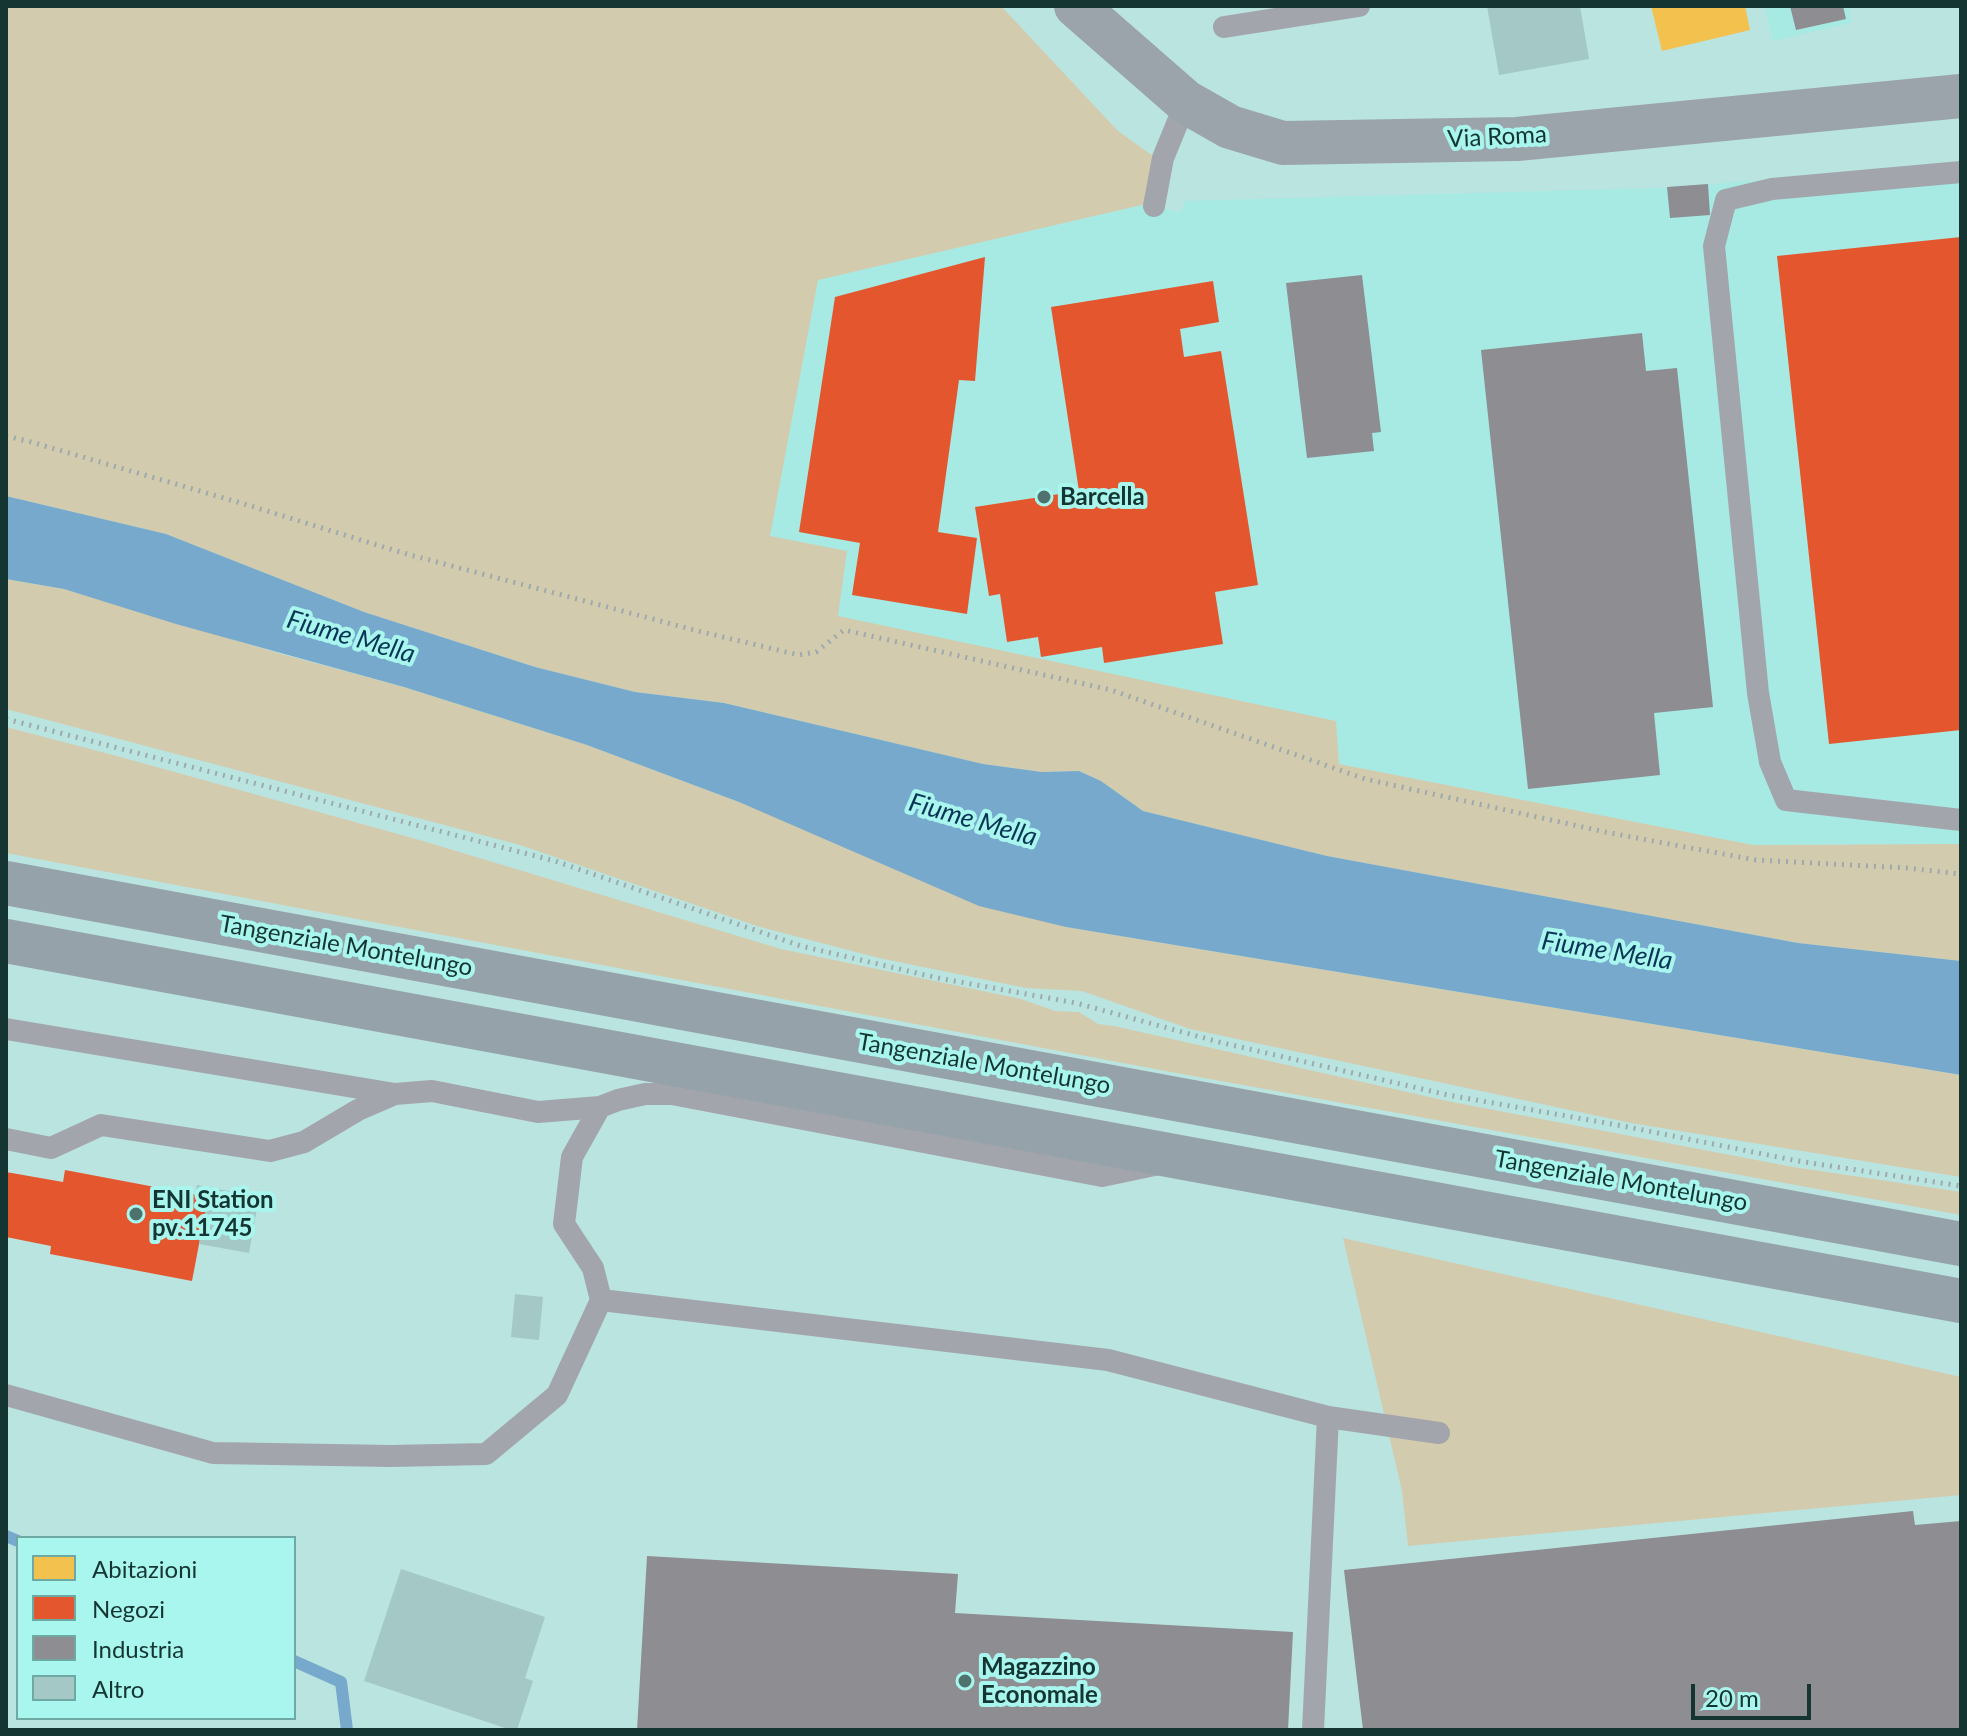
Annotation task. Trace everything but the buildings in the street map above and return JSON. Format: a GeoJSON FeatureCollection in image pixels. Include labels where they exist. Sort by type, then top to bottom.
{"type":"FeatureCollection","features":[{"type":"Feature","properties":{"kind":"highway","name":"Tangenziale Montelungo"},"geometry":{"type":"LineString","coordinates":[[6,883],[1961,1244]]}},
{"type":"Feature","properties":{"kind":"highway"},"geometry":{"type":"LineString","coordinates":[[6,941],[1961,1301]]}},
{"type":"Feature","properties":{"kind":"street","name":"Via Roma"},"geometry":{"type":"LineString","coordinates":[[1076,6],[1186,102],[1230,127],[1283,143],[1517,139],[1961,96]]}},
{"type":"Feature","properties":{"kind":"lane"},"geometry":{"type":"LineString","coordinates":[[1224,27],[1359,6]]}},
{"type":"Feature","properties":{"kind":"lane"},"geometry":{"type":"LineString","coordinates":[[1154,206],[1163,158],[1186,102]]}},
{"type":"Feature","properties":{"kind":"lane"},"geometry":{"type":"LineString","coordinates":[[1961,172],[1772,189],[1726,200],[1714,246],[1758,693],[1770,762],[1786,800],[1961,820]]}},
{"type":"Feature","properties":{"kind":"lane"},"geometry":{"type":"LineString","coordinates":[[6,1029],[395,1094],[432,1091],[538,1112],[600,1107],[645,1094],[672,1094],[1102,1176],[1184,1158]]}},
{"type":"Feature","properties":{"kind":"lane"},"geometry":{"type":"LineString","coordinates":[[6,1139],[51,1148],[101,1125],[270,1151],[304,1142],[358,1110],[395,1094]]}},
{"type":"Feature","properties":{"kind":"lane"},"geometry":{"type":"LineString","coordinates":[[6,1395],[213,1453],[486,1454],[557,1395],[601,1300],[593,1268],[564,1224],[572,1157],[600,1107]]}},
{"type":"Feature","properties":{"kind":"lane"},"geometry":{"type":"LineString","coordinates":[[601,1300],[1108,1360],[1328,1417],[1439,1433]]}},
{"type":"Feature","properties":{"kind":"lane"},"geometry":{"type":"LineString","coordinates":[[1313,1730],[1328,1417]]}},
{"type":"Feature","properties":{"kind":"path"},"geometry":{"type":"LineString","coordinates":[[6,436],[403,553],[799,655],[816,652],[844,630],[1111,690],[1365,779],[1610,833],[1756,860],[1961,874]]}},
{"type":"Feature","properties":{"kind":"path"},"geometry":{"type":"LineString","coordinates":[[6,719],[555,861],[801,946],[938,978],[1076,1003],[1219,1042],[1448,1095],[1798,1161],[1961,1186]]}},
{"type":"Feature","properties":{"kind":"shaded area"},"geometry":{"type":"Polygon","coordinates":[[[6,6],[1001,6],[1118,131],[1153,156],[1146,204],[818,280],[770,536],[847,551],[838,616],[1336,721],[1339,764],[1753,845],[1961,844],[1961,961],[1798,943],[1327,856],[1143,811],[1101,781],[1079,771],[1042,772],[983,764],[724,703],[635,692],[535,667],[364,612],[166,534],[6,496],[6,6]]]}},
{"type":"Feature","properties":{"kind":"shaded area"},"geometry":{"type":"Polygon","coordinates":[[[1765,6],[1848,6],[1851,23],[1773,41],[1765,6]]]}},
{"type":"Feature","properties":{"kind":"shaded area"},"geometry":{"type":"Polygon","coordinates":[[[1961,166],[1961,844],[1753,845],[1339,764],[1335,721],[838,617],[769,536],[818,280],[1146,204],[1181,213],[1185,201],[1655,188],[1961,166]]]}},
{"type":"Feature","properties":{"kind":"shaded area"},"geometry":{"type":"Polygon","coordinates":[[[6,579],[64,589],[404,687],[587,745],[1066,927],[1961,1075],[1961,1177],[1631,1123],[1190,1029],[1082,991],[1026,988],[879,958],[760,927],[520,845],[6,709],[6,579]]]}},
{"type":"Feature","properties":{"kind":"shaded area"},"geometry":{"type":"Polygon","coordinates":[[[6,727],[423,841],[781,949],[1021,999],[1055,1011],[1079,1012],[1098,1024],[1447,1101],[1793,1167],[1961,1192],[1961,1215],[1171,1072],[6,853],[6,727]]]}},
{"type":"Feature","properties":{"kind":"shaded area"},"geometry":{"type":"Polygon","coordinates":[[[1343,1238],[1961,1377],[1961,1495],[1408,1546],[1402,1491],[1343,1238]]]}},
{"type":"Feature","properties":{"kind":"water","name":"Fiume Mella"},"geometry":{"type":"Polygon","coordinates":[[[6,496],[166,534],[364,612],[535,667],[635,692],[724,703],[983,764],[1042,772],[1079,771],[1101,781],[1143,811],[1327,856],[1798,943],[1961,961],[1961,1075],[1066,927],[979,906],[739,802],[587,745],[404,687],[176,624],[64,589],[6,579],[6,496]]]}},
{"type":"Feature","properties":{"kind":"waterway"},"geometry":{"type":"LineString","coordinates":[[6,1536],[16,1540]]}},
{"type":"Feature","properties":{"kind":"waterway"},"geometry":{"type":"LineString","coordinates":[[296,1662],[341,1682],[347,1730]]}},
{"type":"Feature","properties":{"kind":"place","name":"Barcella"},"geometry":{"type":"Point","coordinates":[1044,497]}},
{"type":"Feature","properties":{"kind":"place","name":"ENI Station pv.11745"},"geometry":{"type":"Point","coordinates":[136,1214]}},
{"type":"Feature","properties":{"kind":"place","name":"Magazzino Economale"},"geometry":{"type":"Point","coordinates":[965,1681]}}]}
